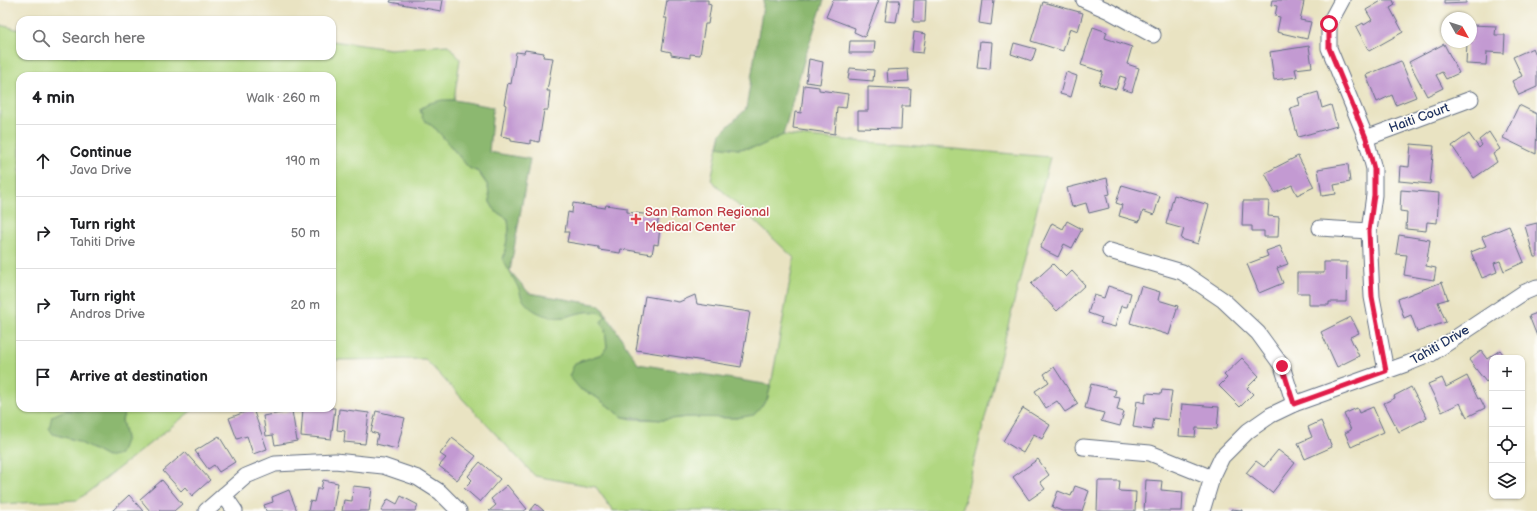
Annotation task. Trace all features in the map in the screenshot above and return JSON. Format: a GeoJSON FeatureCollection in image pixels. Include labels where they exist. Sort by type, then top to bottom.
{"type":"FeatureCollection","features":[{"type":"Feature","properties":{"kind":"street"},"geometry":{"type":"LineString","coordinates":[[1084,0],[1110,11],[1153,35]]}},
{"type":"Feature","properties":{"kind":"street"},"geometry":{"type":"LineString","coordinates":[[1342,0],[1329,24],[1329,48],[1366,138],[1374,169],[1374,195],[1369,231],[1372,297],[1386,371]]}},
{"type":"Feature","properties":{"kind":"street","name":"Haiti Court"},"geometry":{"type":"LineString","coordinates":[[1366,138],[1471,99]]}},
{"type":"Feature","properties":{"kind":"street"},"geometry":{"type":"LineString","coordinates":[[1320,228],[1369,231]]}},
{"type":"Feature","properties":{"kind":"street"},"geometry":{"type":"LineString","coordinates":[[1110,251],[1182,272],[1223,300],[1258,333],[1282,366],[1294,404]]}},
{"type":"Feature","properties":{"kind":"street","name":"Tahiti Drive"},"geometry":{"type":"LineString","coordinates":[[1202,511],[1212,478],[1222,457],[1248,431],[1271,415],[1294,404],[1431,354],[1522,293],[1537,287]]}},
{"type":"Feature","properties":{"kind":"street"},"geometry":{"type":"LineString","coordinates":[[1083,447],[1150,453],[1212,478]]}},
{"type":"Feature","properties":{"kind":"street"},"geometry":{"type":"LineString","coordinates":[[206,511],[246,476],[275,464],[335,461],[383,466],[418,478],[440,492],[459,511]]}},
{"type":"Feature","properties":{"kind":"street"},"geometry":{"type":"LineString","coordinates":[[224,495],[235,511]]}},
{"type":"Feature","properties":{"kind":"green space"},"geometry":{"type":"Polygon","coordinates":[[[764,0],[824,0],[805,57],[783,135],[758,147],[738,149],[718,146],[721,133],[746,109],[764,0]]]}},
{"type":"Feature","properties":{"kind":"green space"},"geometry":{"type":"Polygon","coordinates":[[[0,25],[16,29],[16,60],[336,60],[336,42],[390,49],[448,45],[460,59],[454,100],[436,102],[420,109],[423,119],[436,129],[469,168],[478,172],[488,186],[490,202],[495,211],[508,219],[509,230],[503,260],[519,288],[523,299],[562,318],[589,312],[606,315],[601,322],[605,329],[607,347],[602,354],[575,363],[580,389],[596,397],[623,417],[632,419],[663,420],[687,417],[736,418],[754,414],[767,400],[794,258],[711,180],[718,146],[738,149],[758,147],[783,135],[1050,157],[962,511],[613,511],[596,487],[535,476],[425,359],[336,360],[336,72],[16,72],[16,412],[65,412],[53,434],[75,440],[107,457],[126,438],[122,420],[125,412],[190,412],[78,500],[0,504],[0,25]]]}},
{"type":"Feature","properties":{"kind":"green space"},"geometry":{"type":"Polygon","coordinates":[[[442,100],[454,100],[493,107],[489,152],[530,159],[510,271],[529,293],[600,305],[638,364],[771,385],[767,400],[754,415],[736,418],[687,417],[663,420],[623,417],[596,397],[580,389],[569,376],[575,363],[602,354],[607,347],[605,329],[601,322],[606,315],[601,313],[583,312],[562,317],[549,316],[536,312],[530,308],[521,297],[519,288],[503,260],[509,230],[508,219],[495,211],[490,202],[488,186],[479,172],[469,168],[436,129],[423,119],[420,109],[430,103],[442,100]]]}},
{"type":"Feature","properties":{"kind":"green space"},"geometry":{"type":"Polygon","coordinates":[[[61,412],[125,412],[122,420],[126,438],[120,454],[107,457],[75,440],[53,434],[49,428],[52,416],[61,412]]]}},
{"type":"Feature","properties":{"kind":"building"},"geometry":{"type":"Polygon","coordinates":[[[391,0],[443,0],[441,11],[390,2],[391,0]]]}},
{"type":"Feature","properties":{"kind":"building"},"geometry":{"type":"Polygon","coordinates":[[[667,0],[708,0],[708,4],[711,5],[708,24],[705,24],[700,55],[690,54],[690,58],[671,55],[671,52],[662,50],[667,18],[664,18],[667,0]]]}},
{"type":"Feature","properties":{"kind":"building"},"geometry":{"type":"Polygon","coordinates":[[[833,0],[879,0],[865,37],[854,32],[855,28],[826,17],[833,0]]]}},
{"type":"Feature","properties":{"kind":"building"},"geometry":{"type":"Polygon","coordinates":[[[888,0],[900,0],[896,22],[885,21],[888,0]]]}},
{"type":"Feature","properties":{"kind":"building"},"geometry":{"type":"Polygon","coordinates":[[[914,0],[926,0],[925,22],[913,22],[914,0]]]}},
{"type":"Feature","properties":{"kind":"building"},"geometry":{"type":"Polygon","coordinates":[[[982,0],[994,0],[991,25],[979,23],[982,0]]]}},
{"type":"Feature","properties":{"kind":"building"},"geometry":{"type":"Polygon","coordinates":[[[1272,0],[1296,0],[1304,2],[1300,20],[1311,22],[1307,39],[1277,32],[1280,17],[1275,16],[1277,6],[1271,5],[1272,0]]]}},
{"type":"Feature","properties":{"kind":"building"},"geometry":{"type":"Polygon","coordinates":[[[1383,0],[1393,0],[1395,5],[1390,8],[1403,32],[1369,51],[1356,27],[1363,23],[1364,25],[1372,20],[1366,10],[1383,0]]]}},
{"type":"Feature","properties":{"kind":"building"},"geometry":{"type":"Polygon","coordinates":[[[1444,0],[1466,0],[1466,3],[1444,4],[1444,0]]]}},
{"type":"Feature","properties":{"kind":"building"},"geometry":{"type":"Polygon","coordinates":[[[1043,2],[1083,13],[1078,31],[1070,28],[1063,51],[1031,41],[1043,2]]]}},
{"type":"Feature","properties":{"kind":"building"},"geometry":{"type":"Polygon","coordinates":[[[1477,25],[1496,26],[1495,35],[1505,35],[1504,53],[1487,52],[1486,65],[1466,64],[1467,48],[1477,48],[1477,25]]]}},
{"type":"Feature","properties":{"kind":"building"},"geometry":{"type":"Polygon","coordinates":[[[1093,27],[1107,32],[1105,38],[1132,47],[1127,64],[1139,68],[1132,92],[1122,89],[1126,78],[1120,76],[1116,89],[1099,84],[1103,72],[1081,65],[1093,27]]]}},
{"type":"Feature","properties":{"kind":"building"},"geometry":{"type":"Polygon","coordinates":[[[914,32],[926,34],[923,53],[912,52],[914,32]]]}},
{"type":"Feature","properties":{"kind":"building"},"geometry":{"type":"Polygon","coordinates":[[[850,41],[875,41],[874,53],[849,53],[850,41]]]}},
{"type":"Feature","properties":{"kind":"building"},"geometry":{"type":"Polygon","coordinates":[[[980,41],[992,42],[990,69],[977,68],[980,41]]]}},
{"type":"Feature","properties":{"kind":"building"},"geometry":{"type":"Polygon","coordinates":[[[1014,43],[1036,49],[1032,61],[1011,54],[1014,43]]]}},
{"type":"Feature","properties":{"kind":"building"},"geometry":{"type":"Polygon","coordinates":[[[1309,46],[1312,67],[1295,69],[1297,77],[1274,80],[1270,52],[1309,46]]]}},
{"type":"Feature","properties":{"kind":"building"},"geometry":{"type":"Polygon","coordinates":[[[1441,46],[1441,48],[1446,48],[1459,73],[1446,79],[1442,72],[1436,75],[1443,88],[1427,96],[1409,62],[1441,46]]]}},
{"type":"Feature","properties":{"kind":"building"},"geometry":{"type":"Polygon","coordinates":[[[1533,48],[1537,57],[1537,87],[1519,95],[1512,81],[1522,76],[1513,57],[1533,48]]]}},
{"type":"Feature","properties":{"kind":"building"},"geometry":{"type":"Polygon","coordinates":[[[525,50],[544,53],[543,57],[553,58],[547,91],[550,91],[548,110],[544,110],[539,142],[530,140],[530,144],[511,141],[511,138],[501,136],[506,105],[504,104],[508,83],[511,84],[516,52],[524,53],[525,50]]]}},
{"type":"Feature","properties":{"kind":"building"},"geometry":{"type":"Polygon","coordinates":[[[809,59],[823,62],[820,84],[806,82],[809,59]]]}},
{"type":"Feature","properties":{"kind":"building"},"geometry":{"type":"Polygon","coordinates":[[[1401,61],[1416,97],[1396,105],[1392,95],[1377,102],[1366,75],[1401,61]]]}},
{"type":"Feature","properties":{"kind":"building"},"geometry":{"type":"Polygon","coordinates":[[[850,68],[874,70],[873,81],[848,79],[850,68]]]}},
{"type":"Feature","properties":{"kind":"building"},"geometry":{"type":"Polygon","coordinates":[[[908,69],[909,81],[888,82],[887,70],[908,69]]]}},
{"type":"Feature","properties":{"kind":"building"},"geometry":{"type":"Polygon","coordinates":[[[1066,72],[1077,76],[1071,97],[1060,94],[1066,72]]]}},
{"type":"Feature","properties":{"kind":"building"},"geometry":{"type":"Polygon","coordinates":[[[804,85],[819,87],[819,90],[848,94],[846,108],[837,107],[835,134],[793,128],[795,112],[801,113],[804,85]]]}},
{"type":"Feature","properties":{"kind":"building"},"geometry":{"type":"Polygon","coordinates":[[[868,87],[911,89],[910,106],[902,106],[901,129],[858,128],[858,111],[868,111],[868,87]]]}},
{"type":"Feature","properties":{"kind":"building"},"geometry":{"type":"Polygon","coordinates":[[[1318,92],[1322,108],[1331,105],[1337,126],[1298,137],[1290,108],[1300,105],[1298,98],[1318,92]]]}},
{"type":"Feature","properties":{"kind":"building"},"geometry":{"type":"Polygon","coordinates":[[[1519,105],[1537,114],[1536,154],[1503,138],[1519,105]]]}},
{"type":"Feature","properties":{"kind":"building"},"geometry":{"type":"Polygon","coordinates":[[[1489,132],[1500,149],[1493,154],[1497,162],[1474,178],[1452,146],[1469,134],[1479,148],[1482,145],[1479,140],[1489,132]]]}},
{"type":"Feature","properties":{"kind":"building"},"geometry":{"type":"Polygon","coordinates":[[[1411,144],[1434,146],[1430,184],[1399,181],[1400,166],[1409,167],[1411,144]]]}},
{"type":"Feature","properties":{"kind":"building"},"geometry":{"type":"Polygon","coordinates":[[[1298,156],[1314,187],[1297,195],[1292,185],[1275,193],[1265,173],[1298,156]]]}},
{"type":"Feature","properties":{"kind":"building"},"geometry":{"type":"Polygon","coordinates":[[[1348,164],[1350,182],[1334,185],[1336,194],[1322,196],[1318,169],[1348,164]]]}},
{"type":"Feature","properties":{"kind":"building"},"geometry":{"type":"Polygon","coordinates":[[[1107,178],[1110,194],[1106,195],[1109,208],[1089,213],[1086,203],[1072,207],[1067,188],[1107,178]]]}},
{"type":"Feature","properties":{"kind":"building"},"geometry":{"type":"Polygon","coordinates":[[[1122,185],[1160,196],[1154,215],[1143,211],[1139,222],[1119,216],[1122,205],[1116,203],[1122,185]]]}},
{"type":"Feature","properties":{"kind":"building"},"geometry":{"type":"Polygon","coordinates":[[[1401,190],[1439,193],[1437,223],[1427,222],[1426,231],[1406,229],[1407,212],[1400,211],[1401,190]]]}},
{"type":"Feature","properties":{"kind":"building"},"geometry":{"type":"Polygon","coordinates":[[[1174,195],[1209,205],[1198,244],[1181,239],[1184,229],[1166,224],[1174,195]]]}},
{"type":"Feature","properties":{"kind":"building"},"geometry":{"type":"Polygon","coordinates":[[[1243,201],[1269,201],[1268,216],[1279,217],[1278,237],[1264,237],[1264,231],[1252,231],[1252,226],[1242,226],[1243,201]]]}},
{"type":"Feature","properties":{"kind":"building"},"geometry":{"type":"Polygon","coordinates":[[[573,203],[605,208],[606,205],[627,208],[627,212],[659,216],[657,226],[660,227],[658,245],[654,244],[652,254],[621,249],[620,253],[599,250],[599,247],[567,242],[569,232],[565,232],[568,212],[572,213],[573,203]]]}},
{"type":"Feature","properties":{"kind":"building"},"geometry":{"type":"Polygon","coordinates":[[[1067,221],[1082,229],[1072,248],[1064,244],[1058,257],[1040,248],[1052,223],[1063,229],[1067,221]]]}},
{"type":"Feature","properties":{"kind":"building"},"geometry":{"type":"Polygon","coordinates":[[[1537,223],[1537,257],[1534,257],[1525,226],[1537,223]]]}},
{"type":"Feature","properties":{"kind":"building"},"geometry":{"type":"Polygon","coordinates":[[[1509,226],[1524,262],[1504,271],[1500,261],[1494,263],[1497,272],[1482,278],[1471,252],[1486,246],[1482,237],[1509,226]]]}},
{"type":"Feature","properties":{"kind":"building"},"geometry":{"type":"Polygon","coordinates":[[[1399,235],[1430,240],[1426,266],[1436,268],[1434,280],[1404,275],[1407,255],[1396,254],[1399,235]]]}},
{"type":"Feature","properties":{"kind":"building"},"geometry":{"type":"Polygon","coordinates":[[[1280,246],[1288,264],[1277,268],[1283,283],[1259,293],[1247,264],[1268,256],[1266,251],[1280,246]]]}},
{"type":"Feature","properties":{"kind":"building"},"geometry":{"type":"Polygon","coordinates":[[[1324,262],[1347,262],[1346,302],[1329,302],[1329,305],[1309,305],[1309,293],[1297,293],[1297,273],[1324,273],[1324,262]]]}},
{"type":"Feature","properties":{"kind":"building"},"geometry":{"type":"Polygon","coordinates":[[[1053,264],[1066,277],[1072,271],[1085,285],[1057,311],[1031,284],[1053,264]]]}},
{"type":"Feature","properties":{"kind":"building"},"geometry":{"type":"Polygon","coordinates":[[[1442,282],[1448,299],[1438,302],[1446,322],[1417,332],[1411,315],[1404,318],[1398,299],[1442,282]]]}},
{"type":"Feature","properties":{"kind":"building"},"geometry":{"type":"Polygon","coordinates":[[[1108,286],[1131,293],[1127,307],[1121,306],[1115,327],[1100,323],[1102,318],[1088,313],[1094,295],[1104,298],[1108,286]]]}},
{"type":"Feature","properties":{"kind":"building"},"geometry":{"type":"Polygon","coordinates":[[[1141,286],[1160,292],[1158,300],[1178,306],[1169,335],[1130,323],[1141,286]]]}},
{"type":"Feature","properties":{"kind":"building"},"geometry":{"type":"Polygon","coordinates":[[[695,295],[697,304],[750,312],[741,367],[636,350],[645,296],[679,302],[695,295]]]}},
{"type":"Feature","properties":{"kind":"building"},"geometry":{"type":"Polygon","coordinates":[[[1537,313],[1537,336],[1529,316],[1537,313]]]}},
{"type":"Feature","properties":{"kind":"building"},"geometry":{"type":"Polygon","coordinates":[[[1351,317],[1359,333],[1350,337],[1359,356],[1337,367],[1321,332],[1351,317]]]}},
{"type":"Feature","properties":{"kind":"building"},"geometry":{"type":"Polygon","coordinates":[[[1500,350],[1504,355],[1493,355],[1500,350]]]}},
{"type":"Feature","properties":{"kind":"building"},"geometry":{"type":"Polygon","coordinates":[[[1481,351],[1487,359],[1489,358],[1489,380],[1486,382],[1469,360],[1481,351]]]}},
{"type":"Feature","properties":{"kind":"building"},"geometry":{"type":"Polygon","coordinates":[[[1242,358],[1259,376],[1247,388],[1253,394],[1240,407],[1219,386],[1227,378],[1224,375],[1242,358]]]}},
{"type":"Feature","properties":{"kind":"building"},"geometry":{"type":"Polygon","coordinates":[[[1054,367],[1078,404],[1065,412],[1057,401],[1046,408],[1035,391],[1049,382],[1044,374],[1054,367]]]}},
{"type":"Feature","properties":{"kind":"building"},"geometry":{"type":"Polygon","coordinates":[[[1467,376],[1478,399],[1480,398],[1485,408],[1467,417],[1460,403],[1442,412],[1428,384],[1442,378],[1446,387],[1467,376]]]}},
{"type":"Feature","properties":{"kind":"building"},"geometry":{"type":"Polygon","coordinates":[[[1091,384],[1116,390],[1114,397],[1120,398],[1117,410],[1124,412],[1120,426],[1101,421],[1104,413],[1085,408],[1091,384]]]}},
{"type":"Feature","properties":{"kind":"building"},"geometry":{"type":"Polygon","coordinates":[[[1411,387],[1427,418],[1399,432],[1384,403],[1395,398],[1394,396],[1411,387]]]}},
{"type":"Feature","properties":{"kind":"building"},"geometry":{"type":"Polygon","coordinates":[[[1162,390],[1172,391],[1168,420],[1154,418],[1152,430],[1133,427],[1137,401],[1145,403],[1146,393],[1161,394],[1162,390]]]}},
{"type":"Feature","properties":{"kind":"building"},"geometry":{"type":"Polygon","coordinates":[[[1182,404],[1219,407],[1217,429],[1196,428],[1195,437],[1179,436],[1182,404]]]}},
{"type":"Feature","properties":{"kind":"building"},"geometry":{"type":"Polygon","coordinates":[[[1373,407],[1384,432],[1351,447],[1345,433],[1351,430],[1344,414],[1357,408],[1359,413],[1373,407]]]}},
{"type":"Feature","properties":{"kind":"building"},"geometry":{"type":"Polygon","coordinates":[[[1023,408],[1050,425],[1042,439],[1034,434],[1023,453],[1003,441],[1023,408]]]}},
{"type":"Feature","properties":{"kind":"building"},"geometry":{"type":"Polygon","coordinates":[[[339,409],[369,413],[365,444],[344,442],[345,431],[337,430],[339,409]]]}},
{"type":"Feature","properties":{"kind":"building"},"geometry":{"type":"Polygon","coordinates":[[[376,411],[405,418],[397,449],[376,444],[378,434],[371,432],[376,411]]]}},
{"type":"Feature","properties":{"kind":"building"},"geometry":{"type":"Polygon","coordinates":[[[245,412],[254,412],[267,449],[253,454],[247,436],[237,439],[229,418],[245,412]]]}},
{"type":"Feature","properties":{"kind":"building"},"geometry":{"type":"Polygon","coordinates":[[[292,412],[297,441],[275,445],[273,435],[266,436],[263,416],[292,412]]]}},
{"type":"Feature","properties":{"kind":"building"},"geometry":{"type":"Polygon","coordinates":[[[303,412],[334,412],[331,439],[301,436],[303,412]]]}},
{"type":"Feature","properties":{"kind":"building"},"geometry":{"type":"Polygon","coordinates":[[[1321,421],[1332,447],[1305,459],[1298,443],[1312,437],[1308,427],[1321,421]]]}},
{"type":"Feature","properties":{"kind":"building"},"geometry":{"type":"Polygon","coordinates":[[[219,436],[235,462],[219,472],[214,465],[208,469],[195,451],[219,436]]]}},
{"type":"Feature","properties":{"kind":"building"},"geometry":{"type":"Polygon","coordinates":[[[452,438],[476,456],[457,480],[439,466],[446,458],[440,454],[452,438]]]}},
{"type":"Feature","properties":{"kind":"building"},"geometry":{"type":"Polygon","coordinates":[[[1278,450],[1295,463],[1272,493],[1246,473],[1256,461],[1264,467],[1278,450]]]}},
{"type":"Feature","properties":{"kind":"building"},"geometry":{"type":"Polygon","coordinates":[[[185,452],[210,480],[192,496],[185,487],[181,491],[163,471],[185,452]]]}},
{"type":"Feature","properties":{"kind":"building"},"geometry":{"type":"Polygon","coordinates":[[[1038,459],[1049,475],[1040,482],[1045,489],[1029,500],[1013,477],[1038,459]]]}},
{"type":"Feature","properties":{"kind":"building"},"geometry":{"type":"Polygon","coordinates":[[[480,462],[500,479],[480,502],[464,488],[472,480],[468,476],[480,462]]]}},
{"type":"Feature","properties":{"kind":"building"},"geometry":{"type":"Polygon","coordinates":[[[162,480],[182,504],[174,511],[150,511],[140,499],[162,480]]]}},
{"type":"Feature","properties":{"kind":"building"},"geometry":{"type":"Polygon","coordinates":[[[323,480],[338,483],[333,511],[308,511],[310,501],[314,502],[317,489],[321,489],[323,480]]]}},
{"type":"Feature","properties":{"kind":"building"},"geometry":{"type":"Polygon","coordinates":[[[1146,480],[1162,481],[1161,490],[1183,492],[1182,511],[1144,511],[1146,480]]]}},
{"type":"Feature","properties":{"kind":"building"},"geometry":{"type":"Polygon","coordinates":[[[1098,481],[1120,481],[1119,491],[1136,492],[1135,511],[1097,511],[1098,481]]]}},
{"type":"Feature","properties":{"kind":"building"},"geometry":{"type":"Polygon","coordinates":[[[507,485],[527,509],[524,511],[489,511],[496,505],[491,499],[507,485]]]}},
{"type":"Feature","properties":{"kind":"building"},"geometry":{"type":"Polygon","coordinates":[[[353,486],[372,488],[369,511],[342,511],[344,500],[352,501],[353,486]]]}},
{"type":"Feature","properties":{"kind":"building"},"geometry":{"type":"Polygon","coordinates":[[[1075,486],[1089,491],[1082,511],[1062,511],[1052,507],[1058,491],[1071,496],[1075,486]]]}},
{"type":"Feature","properties":{"kind":"building"},"geometry":{"type":"Polygon","coordinates":[[[289,490],[297,511],[266,511],[264,505],[273,502],[272,497],[289,490]]]}},
{"type":"Feature","properties":{"kind":"building"},"geometry":{"type":"Polygon","coordinates":[[[129,495],[143,511],[112,511],[129,495]]]}},
{"type":"Feature","properties":{"kind":"building"},"geometry":{"type":"Polygon","coordinates":[[[401,496],[418,505],[415,511],[381,511],[388,499],[397,504],[401,496]]]}},
{"type":"Feature","properties":{"kind":"building"},"geometry":{"type":"Polygon","coordinates":[[[536,504],[544,511],[530,511],[536,504]]]}},
{"type":"Feature","properties":{"kind":"building"},"geometry":{"type":"Polygon","coordinates":[[[1231,509],[1242,510],[1242,511],[1231,511],[1231,509]]]}},
{"type":"Feature","properties":{"kind":"place","name":"San Ramon Regional Medical Center"},"geometry":{"type":"Point","coordinates":[636,219]}},
{"type":"Feature","properties":{"kind":"route"},"geometry":{"type":"LineString","coordinates":[[1282,366],[1294,404],[1386,371],[1372,297],[1369,231],[1374,195],[1374,169],[1366,138],[1329,48],[1329,24]]}}]}
